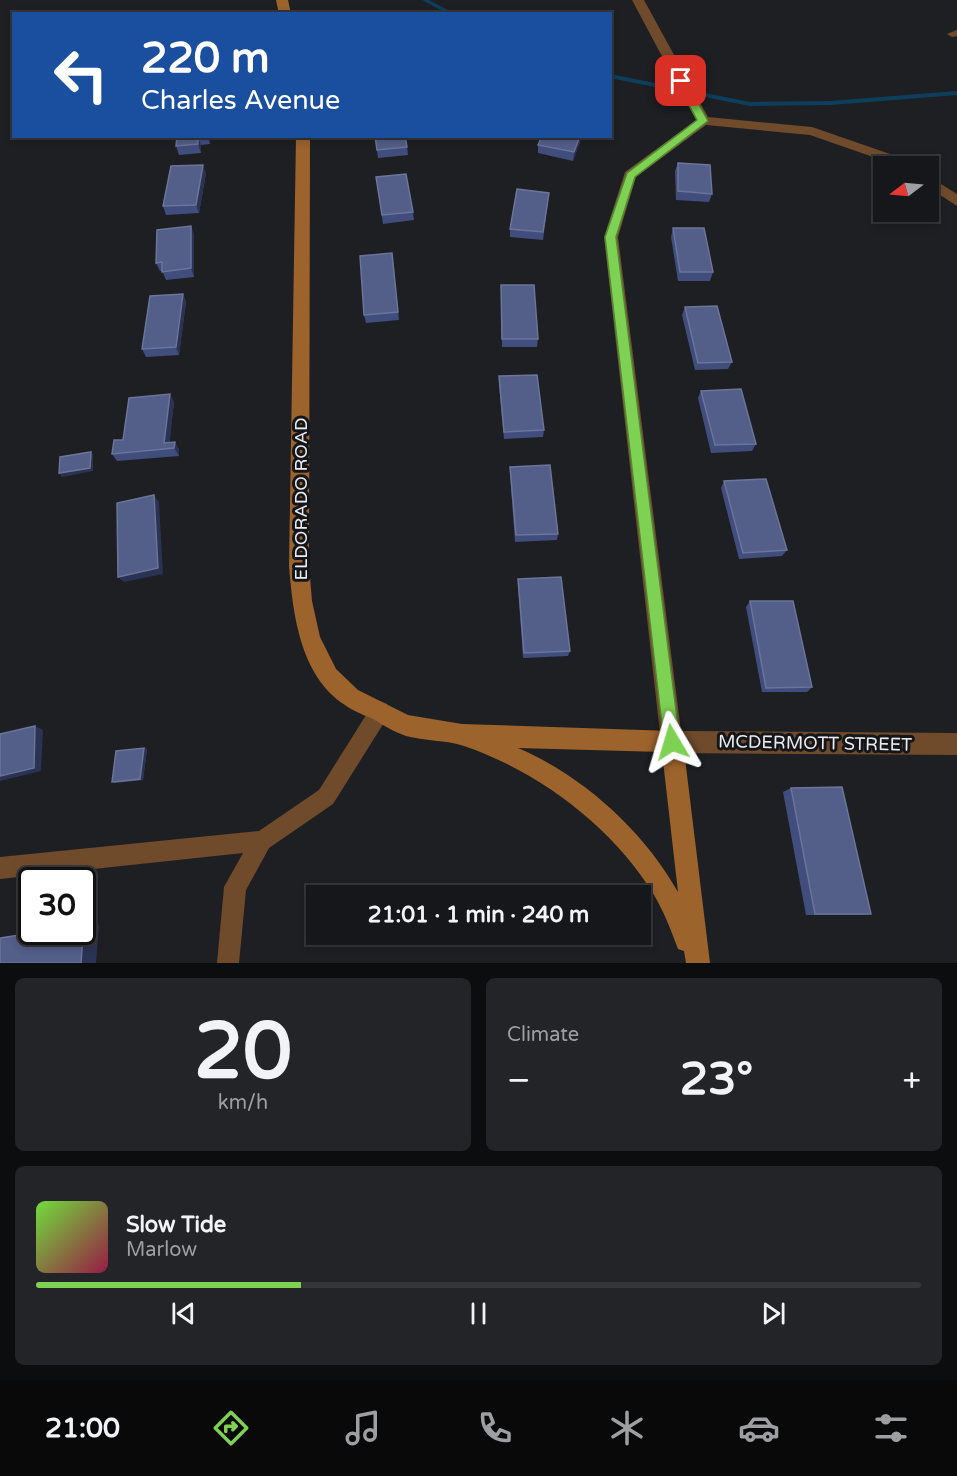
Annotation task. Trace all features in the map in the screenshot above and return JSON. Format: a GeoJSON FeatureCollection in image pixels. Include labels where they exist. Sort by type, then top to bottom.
{"type":"FeatureCollection","features":[{"type":"Feature","properties":{"kind":"street"},"geometry":{"type":"LineString","coordinates":[[638,0],[703,121]]}},
{"type":"Feature","properties":{"kind":"street"},"geometry":{"type":"LineString","coordinates":[[697,963],[611,237],[630,175],[703,121],[812,130],[884,156]]}},
{"type":"Feature","properties":{"kind":"street","name":"ELDORADO ROAD"},"geometry":{"type":"LineString","coordinates":[[303,138],[299,566],[302,601],[310,639],[329,676],[351,697],[406,725],[462,735],[672,742]]}},
{"type":"Feature","properties":{"kind":"street"},"geometry":{"type":"LineString","coordinates":[[939,188],[957,201]]}},
{"type":"Feature","properties":{"kind":"street"},"geometry":{"type":"LineString","coordinates":[[462,735],[526,763],[591,806],[649,866],[678,912],[697,963]]}},
{"type":"Feature","properties":{"kind":"street","name":"MCDERMOTT STREET"},"geometry":{"type":"LineString","coordinates":[[672,742],[957,744]]}},
{"type":"Feature","properties":{"kind":"lane"},"geometry":{"type":"LineString","coordinates":[[228,963],[235,887],[262,841],[326,797],[380,711]]}},
{"type":"Feature","properties":{"kind":"lane"},"geometry":{"type":"LineString","coordinates":[[0,868],[262,841]]}},
{"type":"Feature","properties":{"kind":"building"},"geometry":{"type":"Polygon","coordinates":[[[177,138],[198,138],[198,144],[176,146],[177,138]]]}},
{"type":"Feature","properties":{"kind":"building"},"geometry":{"type":"Polygon","coordinates":[[[375,138],[405,138],[407,147],[377,150],[375,138]]]}},
{"type":"Feature","properties":{"kind":"building"},"geometry":{"type":"Polygon","coordinates":[[[541,138],[579,138],[574,152],[538,145],[541,138]]]}},
{"type":"Feature","properties":{"kind":"building"},"geometry":{"type":"Polygon","coordinates":[[[678,163],[710,165],[712,194],[678,191],[678,163]]]}},
{"type":"Feature","properties":{"kind":"building"},"geometry":{"type":"Polygon","coordinates":[[[203,165],[196,205],[163,206],[171,166],[203,165]]]}},
{"type":"Feature","properties":{"kind":"building"},"geometry":{"type":"Polygon","coordinates":[[[406,174],[413,212],[382,215],[376,177],[406,174]]]}},
{"type":"Feature","properties":{"kind":"building"},"geometry":{"type":"Polygon","coordinates":[[[517,189],[549,193],[543,232],[510,229],[517,189]]]}},
{"type":"Feature","properties":{"kind":"building"},"geometry":{"type":"Polygon","coordinates":[[[191,226],[191,268],[162,272],[162,262],[156,263],[157,230],[191,226]]]}},
{"type":"Feature","properties":{"kind":"building"},"geometry":{"type":"Polygon","coordinates":[[[673,228],[704,228],[713,272],[680,272],[673,228]]]}},
{"type":"Feature","properties":{"kind":"building"},"geometry":{"type":"Polygon","coordinates":[[[392,253],[398,312],[364,315],[360,256],[392,253]]]}},
{"type":"Feature","properties":{"kind":"building"},"geometry":{"type":"Polygon","coordinates":[[[501,285],[534,285],[538,339],[502,339],[501,285]]]}},
{"type":"Feature","properties":{"kind":"building"},"geometry":{"type":"Polygon","coordinates":[[[183,294],[176,347],[142,349],[150,296],[183,294]]]}},
{"type":"Feature","properties":{"kind":"building"},"geometry":{"type":"Polygon","coordinates":[[[717,306],[732,362],[698,363],[685,307],[717,306]]]}},
{"type":"Feature","properties":{"kind":"building"},"geometry":{"type":"Polygon","coordinates":[[[537,375],[544,430],[504,432],[499,376],[537,375]]]}},
{"type":"Feature","properties":{"kind":"building"},"geometry":{"type":"Polygon","coordinates":[[[741,389],[756,444],[715,445],[701,391],[741,389]]]}},
{"type":"Feature","properties":{"kind":"building"},"geometry":{"type":"Polygon","coordinates":[[[170,394],[164,443],[175,442],[174,448],[112,454],[114,440],[123,440],[129,398],[170,394]]]}},
{"type":"Feature","properties":{"kind":"building"},"geometry":{"type":"Polygon","coordinates":[[[91,452],[90,468],[59,473],[60,457],[91,452]]]}},
{"type":"Feature","properties":{"kind":"building"},"geometry":{"type":"Polygon","coordinates":[[[550,465],[558,534],[516,535],[510,467],[550,465]]]}},
{"type":"Feature","properties":{"kind":"building"},"geometry":{"type":"Polygon","coordinates":[[[766,479],[787,550],[743,553],[724,481],[766,479]]]}},
{"type":"Feature","properties":{"kind":"building"},"geometry":{"type":"Polygon","coordinates":[[[154,495],[158,568],[118,577],[117,503],[154,495]]]}},
{"type":"Feature","properties":{"kind":"building"},"geometry":{"type":"Polygon","coordinates":[[[561,577],[570,651],[524,653],[518,579],[561,577]]]}},
{"type":"Feature","properties":{"kind":"building"},"geometry":{"type":"Polygon","coordinates":[[[750,601],[793,601],[812,687],[766,688],[750,601]]]}},
{"type":"Feature","properties":{"kind":"building"},"geometry":{"type":"Polygon","coordinates":[[[35,726],[34,768],[0,776],[0,734],[35,726]]]}},
{"type":"Feature","properties":{"kind":"building"},"geometry":{"type":"Polygon","coordinates":[[[144,748],[140,779],[112,782],[116,751],[144,748]]]}},
{"type":"Feature","properties":{"kind":"building"},"geometry":{"type":"Polygon","coordinates":[[[842,787],[871,914],[815,914],[791,788],[842,787]]]}},
{"type":"Feature","properties":{"kind":"building"},"geometry":{"type":"Polygon","coordinates":[[[18,935],[18,945],[82,945],[81,963],[0,963],[0,938],[18,935]]]}},
{"type":"Feature","properties":{"kind":"waterway"},"geometry":{"type":"LineString","coordinates":[[425,0],[449,12]]}},
{"type":"Feature","properties":{"kind":"waterway"},"geometry":{"type":"LineString","coordinates":[[612,76],[750,104],[831,103],[957,93]]}},
{"type":"Feature","properties":{"kind":"route"},"geometry":{"type":"LineString","coordinates":[[672,742],[611,237],[630,175],[703,121],[681,81]]}}]}
